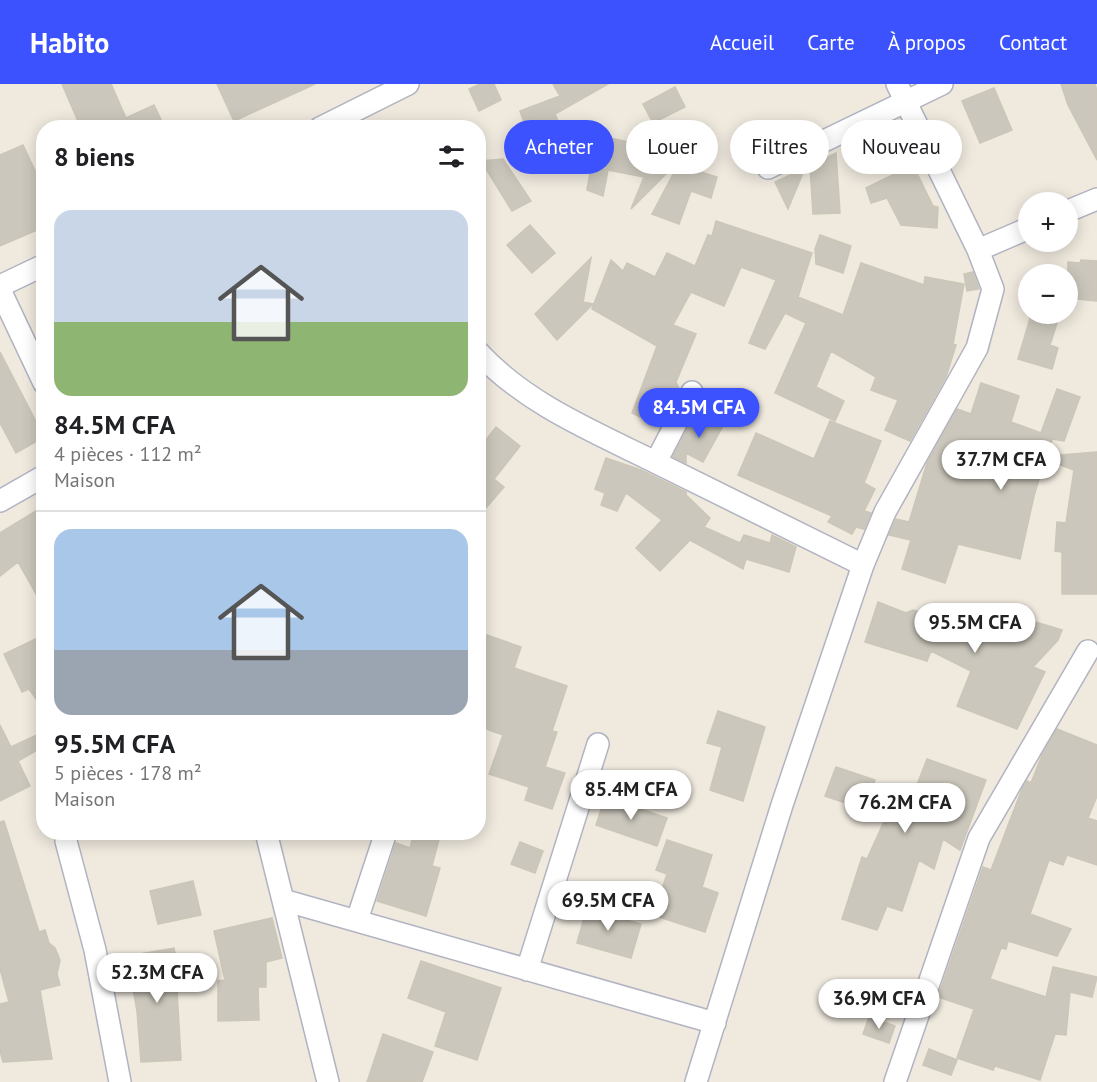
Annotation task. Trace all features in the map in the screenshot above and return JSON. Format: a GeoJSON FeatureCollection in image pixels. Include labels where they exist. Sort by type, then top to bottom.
{"type":"FeatureCollection","features":[{"type":"Feature","properties":{"kind":"street"},"geometry":{"type":"LineString","coordinates":[[332,120],[375,91],[408,84]]}},
{"type":"Feature","properties":{"kind":"street"},"geometry":{"type":"LineString","coordinates":[[829,133],[901,92],[942,84]]}},
{"type":"Feature","properties":{"kind":"street"},"geometry":{"type":"LineString","coordinates":[[696,1082],[782,805],[863,565],[885,512],[977,348],[993,289],[978,250],[901,92]]}},
{"type":"Feature","properties":{"kind":"street"},"geometry":{"type":"LineString","coordinates":[[1078,207],[1097,199]]}},
{"type":"Feature","properties":{"kind":"street"},"geometry":{"type":"LineString","coordinates":[[978,250],[1018,233]]}},
{"type":"Feature","properties":{"kind":"street"},"geometry":{"type":"LineString","coordinates":[[36,269],[0,288],[36,366]]}},
{"type":"Feature","properties":{"kind":"street"},"geometry":{"type":"LineString","coordinates":[[486,360],[500,375],[532,398],[863,565]]}},
{"type":"Feature","properties":{"kind":"street"},"geometry":{"type":"LineString","coordinates":[[656,462],[692,392]]}},
{"type":"Feature","properties":{"kind":"street"},"geometry":{"type":"LineString","coordinates":[[0,501],[36,481]]}},
{"type":"Feature","properties":{"kind":"street"},"geometry":{"type":"LineString","coordinates":[[895,1082],[979,838],[1088,651]]}},
{"type":"Feature","properties":{"kind":"street"},"geometry":{"type":"LineString","coordinates":[[527,970],[598,744]]}},
{"type":"Feature","properties":{"kind":"street"},"geometry":{"type":"LineString","coordinates":[[268,840],[328,1082]]}},
{"type":"Feature","properties":{"kind":"street"},"geometry":{"type":"LineString","coordinates":[[357,920],[383,840]]}},
{"type":"Feature","properties":{"kind":"street"},"geometry":{"type":"LineString","coordinates":[[66,841],[95,950],[120,1082]]}},
{"type":"Feature","properties":{"kind":"street"},"geometry":{"type":"LineString","coordinates":[[283,900],[715,1023]]}},
{"type":"Feature","properties":{"kind":"building"},"geometry":{"type":"Polygon","coordinates":[[[62,84],[111,84],[126,118],[154,105],[161,120],[78,120],[62,84]]]}},
{"type":"Feature","properties":{"kind":"building"},"geometry":{"type":"Polygon","coordinates":[[[217,84],[315,84],[236,120],[234,120],[217,84]]]}},
{"type":"Feature","properties":{"kind":"building"},"geometry":{"type":"Polygon","coordinates":[[[480,84],[494,84],[501,100],[479,111],[469,89],[480,84]]]}},
{"type":"Feature","properties":{"kind":"building"},"geometry":{"type":"Polygon","coordinates":[[[553,84],[608,84],[555,114],[558,120],[523,120],[520,111],[560,96],[553,84]]]}},
{"type":"Feature","properties":{"kind":"building"},"geometry":{"type":"Polygon","coordinates":[[[1061,84],[1095,84],[1097,91],[1097,160],[1068,105],[1061,84]]]}},
{"type":"Feature","properties":{"kind":"building"},"geometry":{"type":"Polygon","coordinates":[[[675,87],[685,107],[659,120],[651,120],[643,104],[675,87]]]}},
{"type":"Feature","properties":{"kind":"building"},"geometry":{"type":"Polygon","coordinates":[[[994,88],[1012,130],[980,143],[962,101],[994,88]]]}},
{"type":"Feature","properties":{"kind":"building"},"geometry":{"type":"Polygon","coordinates":[[[614,139],[626,142],[626,174],[614,171],[614,139]]]}},
{"type":"Feature","properties":{"kind":"building"},"geometry":{"type":"Polygon","coordinates":[[[23,145],[36,173],[36,230],[0,246],[0,155],[23,145]]]}},
{"type":"Feature","properties":{"kind":"building"},"geometry":{"type":"Polygon","coordinates":[[[836,153],[840,213],[813,214],[810,174],[829,174],[829,156],[836,153]]]}},
{"type":"Feature","properties":{"kind":"building"},"geometry":{"type":"Polygon","coordinates":[[[503,159],[504,174],[513,174],[531,201],[512,211],[486,169],[486,161],[503,159]]]}},
{"type":"Feature","properties":{"kind":"building"},"geometry":{"type":"Polygon","coordinates":[[[590,174],[607,174],[603,196],[587,190],[590,174]]]}},
{"type":"Feature","properties":{"kind":"building"},"geometry":{"type":"Polygon","coordinates":[[[629,174],[666,174],[631,209],[644,177],[629,174]]]}},
{"type":"Feature","properties":{"kind":"building"},"geometry":{"type":"Polygon","coordinates":[[[673,174],[707,174],[717,177],[711,198],[691,191],[679,224],[652,214],[673,174]]]}},
{"type":"Feature","properties":{"kind":"building"},"geometry":{"type":"Polygon","coordinates":[[[792,174],[803,174],[788,209],[775,182],[792,174]]]}},
{"type":"Feature","properties":{"kind":"building"},"geometry":{"type":"Polygon","coordinates":[[[895,174],[917,174],[933,206],[938,207],[937,228],[901,225],[887,198],[871,203],[866,188],[895,174]]]}},
{"type":"Feature","properties":{"kind":"building"},"geometry":{"type":"Polygon","coordinates":[[[716,221],[812,253],[798,297],[843,315],[861,263],[924,285],[925,277],[964,284],[953,344],[956,345],[946,377],[910,441],[885,430],[898,400],[871,390],[876,377],[831,351],[816,387],[844,401],[835,421],[775,393],[806,323],[785,313],[765,349],[749,343],[776,280],[741,267],[724,306],[691,292],[673,325],[696,334],[676,382],[679,389],[660,427],[632,413],[657,346],[592,309],[611,260],[623,271],[627,263],[655,277],[667,253],[695,266],[708,235],[712,236],[716,221]]]}},
{"type":"Feature","properties":{"kind":"building"},"geometry":{"type":"Polygon","coordinates":[[[530,225],[555,253],[532,273],[507,245],[530,225]]]}},
{"type":"Feature","properties":{"kind":"building"},"geometry":{"type":"Polygon","coordinates":[[[820,235],[851,246],[843,273],[816,264],[815,249],[820,235]]]}},
{"type":"Feature","properties":{"kind":"building"},"geometry":{"type":"Polygon","coordinates":[[[591,258],[583,302],[593,304],[557,340],[535,314],[591,258]]]}},
{"type":"Feature","properties":{"kind":"building"},"geometry":{"type":"Polygon","coordinates":[[[1081,260],[1097,261],[1097,301],[1078,299],[1078,264],[1068,264],[1068,262],[1080,263],[1081,260]]]}},
{"type":"Feature","properties":{"kind":"building"},"geometry":{"type":"Polygon","coordinates":[[[973,272],[979,289],[967,291],[964,274],[973,272]]]}},
{"type":"Feature","properties":{"kind":"building"},"geometry":{"type":"Polygon","coordinates":[[[1028,324],[1057,324],[1050,345],[1058,348],[1052,369],[1018,359],[1028,324]]]}},
{"type":"Feature","properties":{"kind":"building"},"geometry":{"type":"Polygon","coordinates":[[[0,352],[36,422],[36,442],[16,453],[0,423],[0,352]]]}},
{"type":"Feature","properties":{"kind":"building"},"geometry":{"type":"Polygon","coordinates":[[[981,383],[1019,396],[1011,422],[1041,433],[1057,389],[1080,397],[1064,441],[1052,439],[1048,456],[1097,452],[1097,594],[1062,594],[1062,552],[1055,551],[1057,522],[1066,523],[1074,470],[1045,459],[1020,559],[958,544],[945,583],[902,569],[911,540],[889,535],[896,519],[909,522],[927,463],[957,409],[971,414],[981,383]]]}},
{"type":"Feature","properties":{"kind":"building"},"geometry":{"type":"Polygon","coordinates":[[[701,412],[724,424],[703,462],[686,453],[686,463],[673,457],[690,423],[692,429],[701,412]]]}},
{"type":"Feature","properties":{"kind":"building"},"geometry":{"type":"Polygon","coordinates":[[[830,421],[881,441],[864,483],[875,489],[864,511],[871,513],[864,529],[856,527],[852,534],[828,522],[832,516],[738,475],[756,433],[814,459],[830,421]]]}},
{"type":"Feature","properties":{"kind":"building"},"geometry":{"type":"Polygon","coordinates":[[[496,427],[520,446],[494,479],[504,487],[486,508],[486,440],[496,427]]]}},
{"type":"Feature","properties":{"kind":"building"},"geometry":{"type":"Polygon","coordinates":[[[606,458],[641,470],[686,492],[686,495],[710,518],[704,527],[740,543],[744,535],[770,543],[772,535],[796,547],[789,572],[746,559],[743,569],[690,540],[660,571],[636,548],[662,520],[626,493],[617,511],[601,505],[605,493],[595,489],[606,458]]]}},
{"type":"Feature","properties":{"kind":"building"},"geometry":{"type":"Polygon","coordinates":[[[36,511],[36,594],[18,562],[0,576],[0,533],[36,511]]]}},
{"type":"Feature","properties":{"kind":"building"},"geometry":{"type":"Polygon","coordinates":[[[878,602],[906,613],[913,610],[967,625],[977,604],[1062,630],[1058,640],[1033,667],[1045,672],[1017,729],[957,706],[971,671],[931,651],[927,661],[865,642],[878,602]]]}},
{"type":"Feature","properties":{"kind":"building"},"geometry":{"type":"Polygon","coordinates":[[[486,635],[521,647],[514,668],[567,686],[552,731],[557,732],[545,767],[565,773],[552,809],[525,800],[529,787],[489,774],[503,735],[486,729],[486,635]]]}},
{"type":"Feature","properties":{"kind":"building"},"geometry":{"type":"Polygon","coordinates":[[[36,639],[36,699],[29,689],[22,692],[4,654],[36,639]]]}},
{"type":"Feature","properties":{"kind":"building"},"geometry":{"type":"Polygon","coordinates":[[[718,711],[765,727],[743,801],[710,790],[722,747],[707,743],[718,711]]]}},
{"type":"Feature","properties":{"kind":"building"},"geometry":{"type":"Polygon","coordinates":[[[0,725],[11,747],[36,735],[36,751],[18,761],[30,786],[0,801],[0,725]]]}},
{"type":"Feature","properties":{"kind":"building"},"geometry":{"type":"Polygon","coordinates":[[[1057,729],[1097,745],[1097,796],[1088,818],[1097,821],[1097,865],[1067,855],[1063,865],[1049,860],[1030,914],[1071,929],[1057,956],[1008,941],[1006,949],[1001,948],[990,979],[1046,997],[1053,967],[1097,977],[1092,997],[1070,992],[1066,1035],[1055,1034],[1040,1080],[995,1066],[993,1070],[957,1058],[974,1009],[938,997],[983,867],[991,870],[1022,789],[1027,781],[1031,783],[1042,755],[1057,729]]]}},
{"type":"Feature","properties":{"kind":"building"},"geometry":{"type":"Polygon","coordinates":[[[927,759],[986,780],[960,850],[943,839],[934,869],[919,860],[902,911],[887,906],[877,930],[842,919],[862,857],[867,859],[886,817],[825,796],[836,767],[875,780],[871,792],[908,808],[927,759]]]}},
{"type":"Feature","properties":{"kind":"building"},"geometry":{"type":"Polygon","coordinates":[[[605,797],[667,818],[657,846],[596,825],[605,797]]]}},
{"type":"Feature","properties":{"kind":"building"},"geometry":{"type":"Polygon","coordinates":[[[4,821],[39,932],[45,930],[49,943],[55,948],[60,960],[57,974],[60,985],[40,990],[52,1059],[3,1062],[0,1051],[0,1004],[9,1002],[0,969],[0,822],[4,821]]]}},
{"type":"Feature","properties":{"kind":"building"},"geometry":{"type":"Polygon","coordinates":[[[412,840],[439,840],[432,866],[440,868],[426,916],[377,901],[396,843],[410,848],[412,840]]]}},
{"type":"Feature","properties":{"kind":"building"},"geometry":{"type":"Polygon","coordinates":[[[667,840],[712,855],[702,887],[718,893],[705,932],[653,915],[667,874],[656,870],[667,840]]]}},
{"type":"Feature","properties":{"kind":"building"},"geometry":{"type":"Polygon","coordinates":[[[520,842],[543,851],[535,873],[511,864],[520,842]]]}},
{"type":"Feature","properties":{"kind":"building"},"geometry":{"type":"Polygon","coordinates":[[[193,881],[201,915],[158,924],[150,891],[193,881]]]}},
{"type":"Feature","properties":{"kind":"building"},"geometry":{"type":"Polygon","coordinates":[[[588,904],[616,913],[615,917],[641,924],[631,958],[577,943],[588,904]]]}},
{"type":"Feature","properties":{"kind":"building"},"geometry":{"type":"Polygon","coordinates":[[[272,918],[282,958],[266,962],[266,987],[258,987],[259,1020],[218,1021],[218,981],[225,980],[214,931],[272,918]]]}},
{"type":"Feature","properties":{"kind":"building"},"geometry":{"type":"Polygon","coordinates":[[[174,948],[181,989],[177,990],[181,1060],[141,1062],[137,1011],[127,956],[174,948]]]}},
{"type":"Feature","properties":{"kind":"building"},"geometry":{"type":"Polygon","coordinates":[[[421,961],[501,988],[477,1060],[435,1046],[446,1012],[408,998],[421,961]]]}},
{"type":"Feature","properties":{"kind":"building"},"geometry":{"type":"Polygon","coordinates":[[[869,1017],[895,1026],[889,1043],[863,1034],[869,1017]]]}},
{"type":"Feature","properties":{"kind":"building"},"geometry":{"type":"Polygon","coordinates":[[[383,1034],[433,1052],[422,1082],[367,1082],[383,1034]]]}},
{"type":"Feature","properties":{"kind":"building"},"geometry":{"type":"Polygon","coordinates":[[[929,1049],[957,1060],[951,1075],[923,1065],[929,1049]]]}}]}
